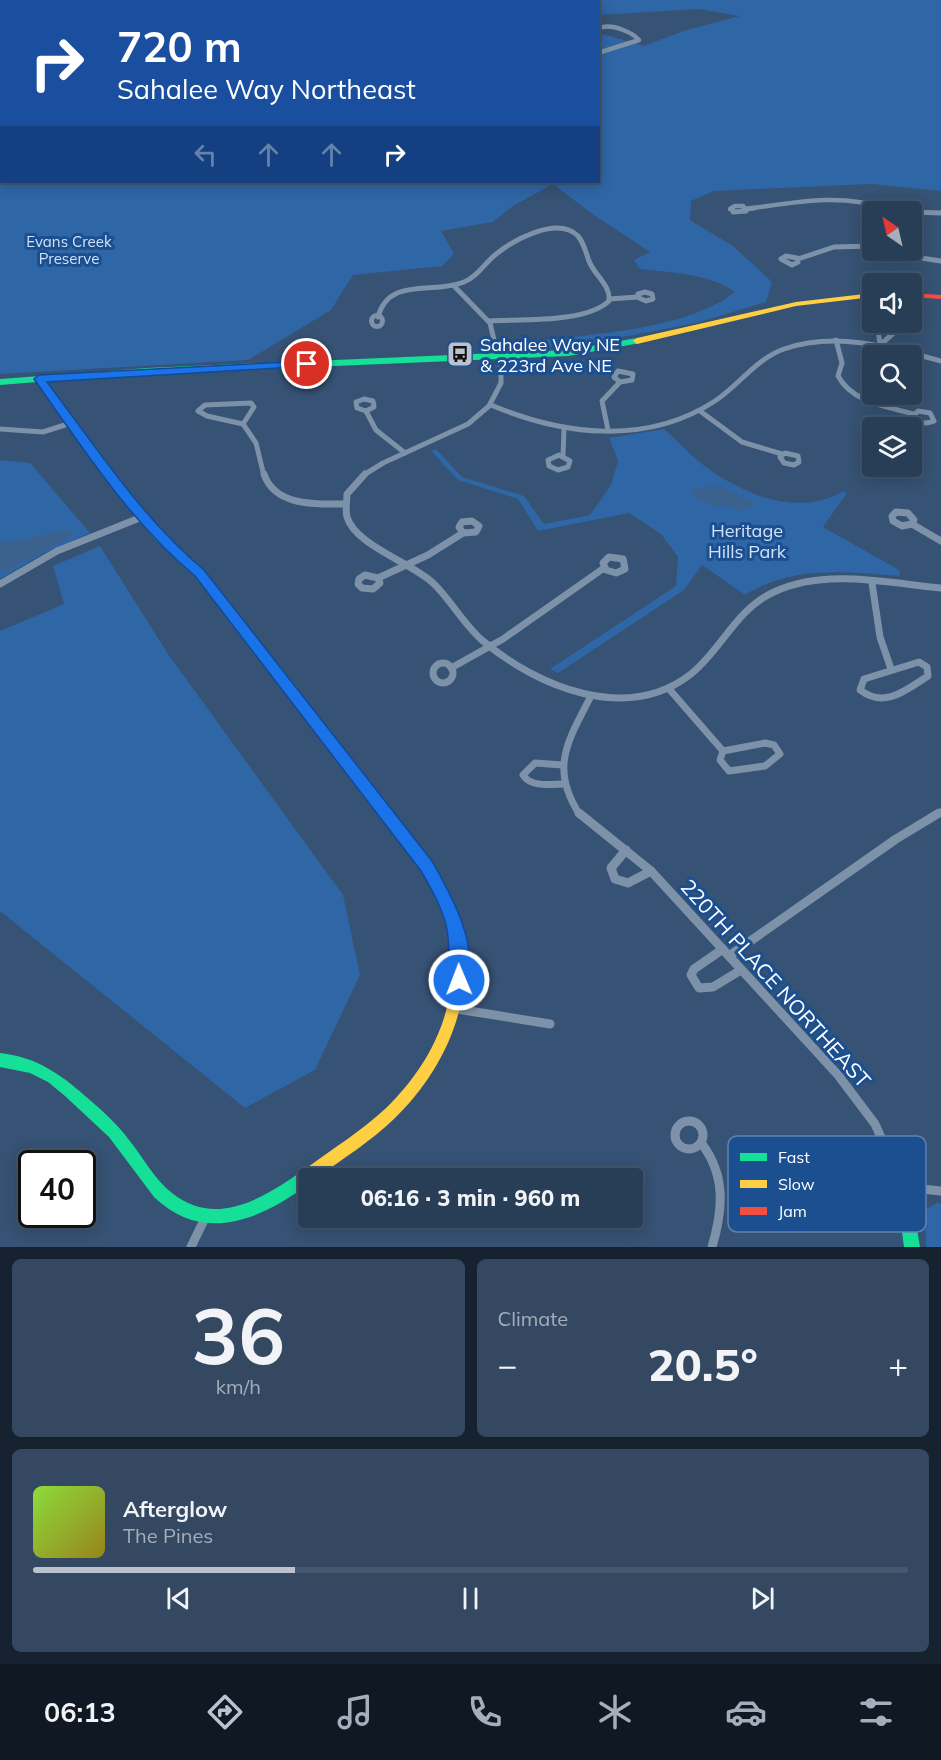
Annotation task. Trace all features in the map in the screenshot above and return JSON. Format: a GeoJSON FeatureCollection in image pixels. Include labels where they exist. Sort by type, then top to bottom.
{"type":"FeatureCollection","features":[{"type":"Feature","properties":{"kind":"street"},"geometry":{"type":"LineString","coordinates":[[600,52],[639,40],[636,36],[610,26],[603,27]]}},
{"type":"Feature","properties":{"kind":"street"},"geometry":{"type":"LineString","coordinates":[[746,209],[786,202],[862,202]]}},
{"type":"Feature","properties":{"kind":"street"},"geometry":{"type":"LineString","coordinates":[[922,212],[941,213]]}},
{"type":"Feature","properties":{"kind":"street"},"geometry":{"type":"LineString","coordinates":[[378,317],[381,302],[391,294],[406,290],[454,286],[478,273],[493,257],[535,232],[555,228],[568,230],[584,241],[591,266],[609,299]]}},
{"type":"Feature","properties":{"kind":"street"},"geometry":{"type":"LineString","coordinates":[[798,260],[834,247],[862,246]]}},
{"type":"Feature","properties":{"kind":"street"},"geometry":{"type":"LineString","coordinates":[[922,258],[941,261]]}},
{"type":"Feature","properties":{"kind":"street"},"geometry":{"type":"LineString","coordinates":[[454,286],[490,321],[502,368],[502,382],[491,405],[458,432],[363,473],[354,481],[345,504],[349,521],[354,529],[408,563],[432,582],[486,646],[550,682],[591,696],[634,699],[670,690],[703,662],[742,612],[773,592],[802,582],[819,580],[941,588]]}},
{"type":"Feature","properties":{"kind":"street"},"geometry":{"type":"LineString","coordinates":[[0,381],[241,367],[498,357],[606,348],[772,308],[829,298],[862,296]]}},
{"type":"Feature","properties":{"kind":"street"},"geometry":{"type":"LineString","coordinates":[[922,296],[941,297]]}},
{"type":"Feature","properties":{"kind":"street"},"geometry":{"type":"LineString","coordinates":[[490,321],[581,315],[600,310],[609,299],[638,297]]}},
{"type":"Feature","properties":{"kind":"street"},"geometry":{"type":"LineString","coordinates":[[491,405],[525,419],[564,429],[608,430],[674,420],[700,411],[717,400],[770,355],[799,344],[836,340],[880,345],[941,361]]}},
{"type":"Feature","properties":{"kind":"street"},"geometry":{"type":"LineString","coordinates":[[836,340],[842,363],[838,376],[846,389],[862,398],[914,414]]}},
{"type":"Feature","properties":{"kind":"street"},"geometry":{"type":"LineString","coordinates":[[0,1060],[24,1062],[54,1076],[122,1142],[165,1199],[185,1212],[205,1218],[244,1213],[268,1203],[372,1131],[398,1109],[438,1056],[457,1009],[460,957],[452,918],[438,884],[199,573],[168,547],[142,517],[39,379]]}},
{"type":"Feature","properties":{"kind":"street"},"geometry":{"type":"LineString","coordinates":[[608,430],[602,400],[620,382]]}},
{"type":"Feature","properties":{"kind":"street"},"geometry":{"type":"LineString","coordinates":[[243,424],[254,407],[249,402],[205,405],[198,409],[207,416],[243,424],[257,441],[264,478],[277,494],[304,504],[345,504]]}},
{"type":"Feature","properties":{"kind":"street"},"geometry":{"type":"LineString","coordinates":[[366,411],[372,427],[394,442],[405,453]]}},
{"type":"Feature","properties":{"kind":"street"},"geometry":{"type":"LineString","coordinates":[[700,411],[742,442],[782,454]]}},
{"type":"Feature","properties":{"kind":"street"},"geometry":{"type":"LineString","coordinates":[[0,429],[43,432],[71,423]]}},
{"type":"Feature","properties":{"kind":"street"},"geometry":{"type":"LineString","coordinates":[[562,456],[564,429]]}},
{"type":"Feature","properties":{"kind":"street"},"geometry":{"type":"LineString","coordinates":[[0,584],[57,551],[142,517]]}},
{"type":"Feature","properties":{"kind":"street"},"geometry":{"type":"LineString","coordinates":[[912,524],[941,541]]}},
{"type":"Feature","properties":{"kind":"street"},"geometry":{"type":"LineString","coordinates":[[378,578],[436,550],[463,533]]}},
{"type":"Feature","properties":{"kind":"street"},"geometry":{"type":"LineString","coordinates":[[451,668],[486,646],[503,639],[604,568]]}},
{"type":"Feature","properties":{"kind":"street"},"geometry":{"type":"LineString","coordinates":[[872,583],[880,637],[891,669]]}},
{"type":"Feature","properties":{"kind":"street"},"geometry":{"type":"LineString","coordinates":[[919,662],[927,668],[928,676],[890,699],[876,701],[860,690],[864,679],[891,669],[919,662]]}},
{"type":"Feature","properties":{"kind":"street"},"geometry":{"type":"LineString","coordinates":[[670,690],[723,751]]}},
{"type":"Feature","properties":{"kind":"street","name":"220TH PLACE NORTHEAST"},"geometry":{"type":"LineString","coordinates":[[591,696],[575,722],[566,745],[563,765],[565,784],[579,814],[592,827],[626,850],[651,871],[856,1097],[880,1136]]}},
{"type":"Feature","properties":{"kind":"street"},"geometry":{"type":"LineString","coordinates":[[765,743],[774,745],[780,754],[774,762],[737,772],[729,771],[723,766],[720,760],[723,751],[765,743]]}},
{"type":"Feature","properties":{"kind":"street"},"geometry":{"type":"LineString","coordinates":[[563,765],[535,763],[527,768],[523,775],[526,780],[536,784],[565,784]]}},
{"type":"Feature","properties":{"kind":"street"},"geometry":{"type":"LineString","coordinates":[[741,970],[709,989],[696,986],[691,979],[692,972],[726,953],[896,839],[941,812]]}},
{"type":"Feature","properties":{"kind":"street"},"geometry":{"type":"LineString","coordinates":[[626,850],[611,868],[615,879],[628,883],[651,871]]}},
{"type":"Feature","properties":{"kind":"street"},"geometry":{"type":"LineString","coordinates":[[457,1009],[550,1024]]}},
{"type":"Feature","properties":{"kind":"street"},"geometry":{"type":"LineString","coordinates":[[702,1144],[712,1155],[718,1170],[722,1195],[719,1227],[712,1247]]}},
{"type":"Feature","properties":{"kind":"street"},"geometry":{"type":"LineString","coordinates":[[926,1189],[941,1191]]}},
{"type":"Feature","properties":{"kind":"street"},"geometry":{"type":"LineString","coordinates":[[191,1247],[197,1239],[205,1218]]}},
{"type":"Feature","properties":{"kind":"street"},"geometry":{"type":"LineString","coordinates":[[910,1232],[912,1247]]}},
{"type":"Feature","properties":{"kind":"green space","name":"Evans Creek Preserve"},"geometry":{"type":"Polygon","coordinates":[[[600,0],[941,0],[941,191],[872,184],[714,191],[691,201],[690,220],[733,246],[772,282],[766,302],[696,323],[586,344],[514,349],[522,342],[633,329],[662,323],[714,305],[735,292],[702,277],[640,269],[634,260],[650,252],[591,213],[553,184],[513,206],[493,222],[441,231],[454,254],[442,266],[353,275],[331,310],[248,360],[0,374],[0,183],[600,183],[600,33],[644,46],[683,31],[740,16],[699,9],[600,15],[600,0]]]}},
{"type":"Feature","properties":{"kind":"green space","name":"Heritage Hills Park"},"geometry":{"type":"Polygon","coordinates":[[[664,429],[709,469],[757,495],[792,503],[827,499],[843,491],[847,493],[823,527],[899,570],[900,576],[840,572],[801,575],[763,585],[745,595],[702,565],[684,590],[558,673],[550,669],[676,586],[678,557],[661,534],[629,513],[538,531],[518,499],[458,480],[431,451],[436,449],[462,477],[524,496],[544,524],[590,515],[611,485],[618,461],[609,438],[664,429]]]}},
{"type":"Feature","properties":{"kind":"green space"},"geometry":{"type":"Polygon","coordinates":[[[0,460],[30,463],[90,533],[46,552],[0,579],[0,460]]]}},
{"type":"Feature","properties":{"kind":"green space"},"geometry":{"type":"Polygon","coordinates":[[[100,546],[168,654],[343,895],[360,975],[315,1070],[245,1108],[0,911],[0,631],[64,604],[53,566],[100,546]]]}},
{"type":"Feature","properties":{"kind":"green space"},"geometry":{"type":"Polygon","coordinates":[[[937,1203],[941,1204],[941,1247],[926,1247],[926,1209],[937,1203]]]}},
{"type":"Feature","properties":{"kind":"shaded area"},"geometry":{"type":"Polygon","coordinates":[[[719,486],[755,503],[743,511],[721,505],[714,507],[696,498],[691,490],[719,486]]]}},
{"type":"Feature","properties":{"kind":"shaded area"},"geometry":{"type":"Polygon","coordinates":[[[67,530],[73,533],[67,539],[5,571],[0,570],[0,541],[11,542],[67,530]]]}},
{"type":"Feature","properties":{"kind":"traffic: fast"},"geometry":{"type":"LineString","coordinates":[[0,382],[147,371],[568,353],[637,341]]}},
{"type":"Feature","properties":{"kind":"traffic: fast"},"geometry":{"type":"LineString","coordinates":[[39,379],[157,536],[199,573],[290,689]]}},
{"type":"Feature","properties":{"kind":"traffic: fast"},"geometry":{"type":"LineString","coordinates":[[0,1060],[23,1063],[53,1077],[62,1084],[114,1132],[159,1191],[184,1210],[203,1216],[223,1217],[261,1205],[298,1182]]}},
{"type":"Feature","properties":{"kind":"traffic: fast"},"geometry":{"type":"LineString","coordinates":[[910,1232],[912,1247]]}},
{"type":"Feature","properties":{"kind":"traffic: slow"},"geometry":{"type":"LineString","coordinates":[[637,341],[796,304],[862,296]]}},
{"type":"Feature","properties":{"kind":"traffic: slow"},"geometry":{"type":"LineString","coordinates":[[318,1168],[368,1132],[399,1104],[423,1076],[441,1046],[453,1014],[459,982],[458,949],[451,917],[438,884],[417,853]]}},
{"type":"Feature","properties":{"kind":"traffic: jam"},"geometry":{"type":"LineString","coordinates":[[922,296],[941,297]]}},
{"type":"Feature","properties":{"kind":"traffic: jam"},"geometry":{"type":"LineString","coordinates":[[290,689],[417,853]]}},
{"type":"Feature","properties":{"kind":"place","name":"Sahalee Way NE & 223rd Ave NE"},"geometry":{"type":"Point","coordinates":[460,354]}},
{"type":"Feature","properties":{"kind":"route"},"geometry":{"type":"LineString","coordinates":[[307,364],[147,371],[39,379],[157,536],[199,573],[427,866],[449,907],[456,929],[460,957],[459,980]]}}]}
